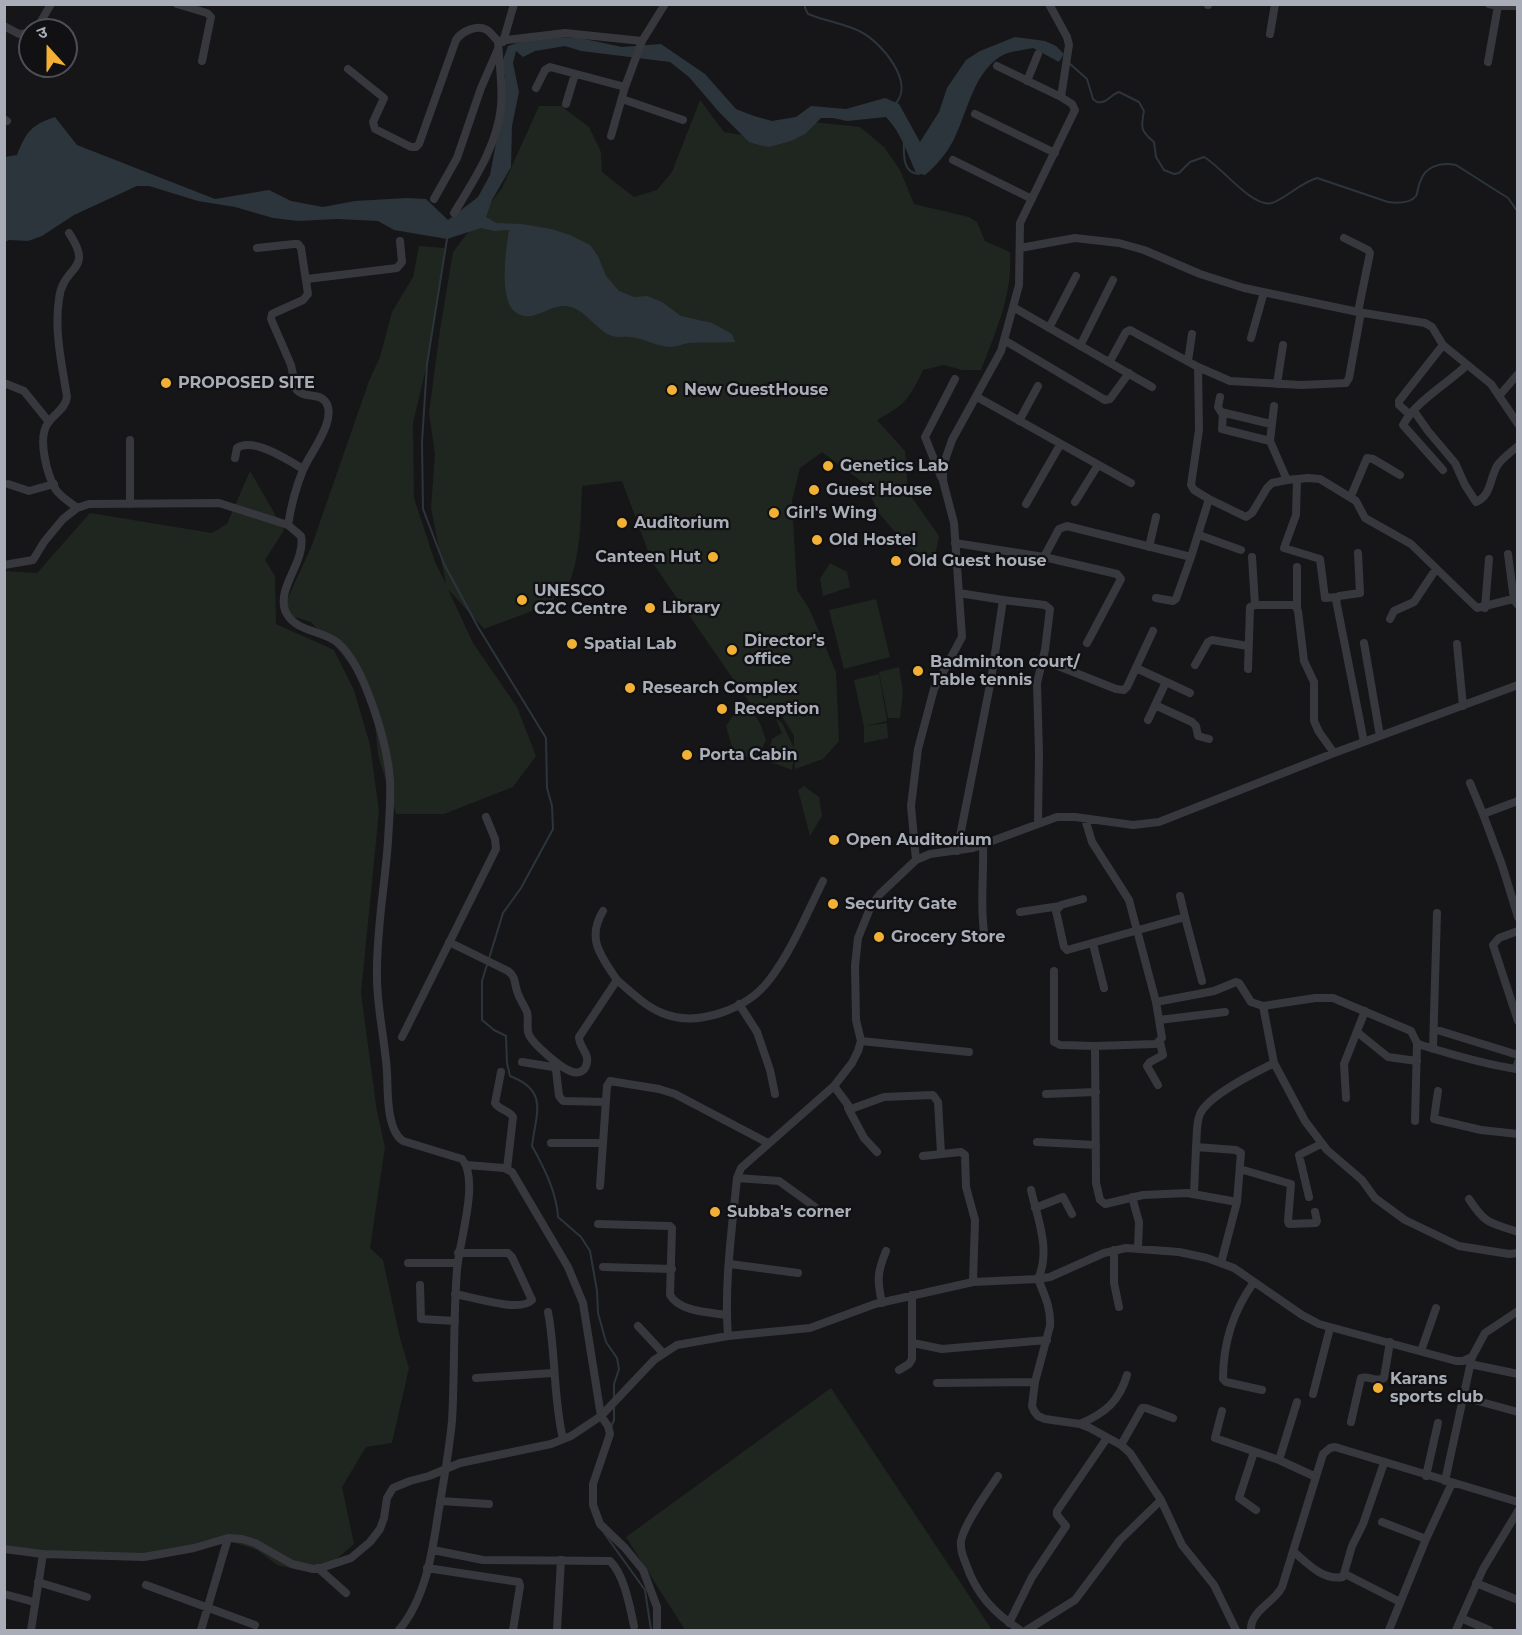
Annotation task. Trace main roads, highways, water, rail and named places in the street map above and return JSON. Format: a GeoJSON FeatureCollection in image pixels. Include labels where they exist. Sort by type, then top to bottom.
{"type":"FeatureCollection","features":[{"type":"Feature","properties":{"kind":"waterway"},"geometry":{"type":"LineString","coordinates":[[805,4],[808,14],[861,32],[878,45],[899,75],[900,95],[895,104]]}},
{"type":"Feature","properties":{"kind":"waterway"},"geometry":{"type":"LineString","coordinates":[[1069,63],[1087,79],[1093,99],[1097,102],[1103,102],[1119,92],[1139,102],[1144,111],[1143,128],[1146,135],[1154,142],[1156,157],[1164,170],[1174,174],[1179,173],[1190,162],[1204,157],[1246,193],[1264,203],[1277,201],[1317,178],[1388,202],[1399,203],[1407,202],[1416,196],[1419,184],[1426,172],[1434,166],[1450,164],[1456,165],[1508,198],[1518,212]]}},
{"type":"Feature","properties":{"kind":"waterway"},"geometry":{"type":"LineString","coordinates":[[904,138],[906,166],[913,173],[919,174]]}},
{"type":"Feature","properties":{"kind":"waterway"},"geometry":{"type":"LineString","coordinates":[[447,239],[427,364],[422,442],[423,509],[444,564],[478,627],[546,738],[547,788],[552,806],[553,829],[521,888],[503,913],[482,981],[482,1020],[506,1036],[510,1076],[522,1082],[535,1096],[537,1113],[532,1146],[552,1190],[558,1217],[581,1237],[590,1251],[597,1291],[598,1313],[606,1342],[617,1358],[619,1369],[614,1384],[614,1398]]}},
{"type":"Feature","properties":{"kind":"waterway"},"geometry":{"type":"LineString","coordinates":[[611,1427],[614,1420],[614,1406]]}},
{"type":"Feature","properties":{"kind":"waterway"},"geometry":{"type":"LineString","coordinates":[[604,1533],[645,1590],[651,1630]]}},
{"type":"Feature","properties":{"kind":"place","name":"PROPOSED SITE"},"geometry":{"type":"Point","coordinates":[166,383]}},
{"type":"Feature","properties":{"kind":"place","name":"New GuestHouse"},"geometry":{"type":"Point","coordinates":[672,390]}},
{"type":"Feature","properties":{"kind":"place","name":"Genetics Lab"},"geometry":{"type":"Point","coordinates":[828,466]}},
{"type":"Feature","properties":{"kind":"place","name":"Guest House"},"geometry":{"type":"Point","coordinates":[814,490]}},
{"type":"Feature","properties":{"kind":"place","name":"Girl's Wing"},"geometry":{"type":"Point","coordinates":[774,513]}},
{"type":"Feature","properties":{"kind":"place","name":"Auditorium"},"geometry":{"type":"Point","coordinates":[622,523]}},
{"type":"Feature","properties":{"kind":"place","name":"Old Hostel"},"geometry":{"type":"Point","coordinates":[817,540]}},
{"type":"Feature","properties":{"kind":"place","name":"Canteen Hut"},"geometry":{"type":"Point","coordinates":[713,557]}},
{"type":"Feature","properties":{"kind":"place","name":"Old Guest house"},"geometry":{"type":"Point","coordinates":[896,561]}},
{"type":"Feature","properties":{"kind":"place","name":"UNESCO C2C Centre"},"geometry":{"type":"Point","coordinates":[522,600]}},
{"type":"Feature","properties":{"kind":"place","name":"Library"},"geometry":{"type":"Point","coordinates":[650,608]}},
{"type":"Feature","properties":{"kind":"place","name":"Spatial Lab"},"geometry":{"type":"Point","coordinates":[572,644]}},
{"type":"Feature","properties":{"kind":"place","name":"Director's office"},"geometry":{"type":"Point","coordinates":[732,650]}},
{"type":"Feature","properties":{"kind":"place","name":"Badminton court/ Table tennis"},"geometry":{"type":"Point","coordinates":[918,671]}},
{"type":"Feature","properties":{"kind":"place","name":"Research Complex"},"geometry":{"type":"Point","coordinates":[630,688]}},
{"type":"Feature","properties":{"kind":"place","name":"Reception"},"geometry":{"type":"Point","coordinates":[722,709]}},
{"type":"Feature","properties":{"kind":"place","name":"Porta Cabin"},"geometry":{"type":"Point","coordinates":[687,755]}},
{"type":"Feature","properties":{"kind":"place","name":"Open Auditorium"},"geometry":{"type":"Point","coordinates":[834,840]}},
{"type":"Feature","properties":{"kind":"place","name":"Security Gate"},"geometry":{"type":"Point","coordinates":[833,904]}},
{"type":"Feature","properties":{"kind":"place","name":"Grocery Store"},"geometry":{"type":"Point","coordinates":[879,937]}},
{"type":"Feature","properties":{"kind":"place","name":"Subba's corner"},"geometry":{"type":"Point","coordinates":[715,1212]}},
{"type":"Feature","properties":{"kind":"place","name":"Karans sports club"},"geometry":{"type":"Point","coordinates":[1378,1388]}}]}
